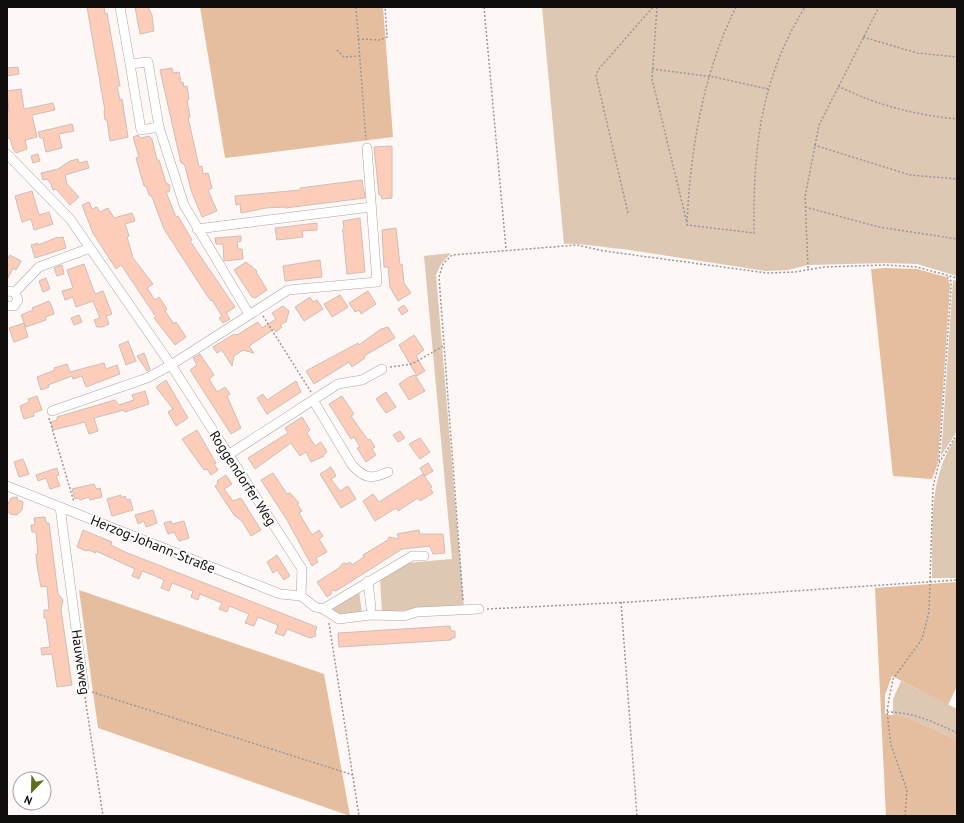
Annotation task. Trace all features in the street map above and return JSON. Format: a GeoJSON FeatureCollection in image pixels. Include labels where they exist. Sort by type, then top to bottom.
{"type":"FeatureCollection","features":[{"type":"Feature","properties":{"kind":"street"},"geometry":{"type":"LineString","coordinates":[[120,7],[141,130],[159,127]]}},
{"type":"Feature","properties":{"kind":"street"},"geometry":{"type":"LineString","coordinates":[[130,64],[148,62],[159,127],[179,192],[197,229],[249,314]]}},
{"type":"Feature","properties":{"kind":"street"},"geometry":{"type":"LineString","coordinates":[[52,411],[146,378],[171,364],[288,290],[377,282],[367,148]]}},
{"type":"Feature","properties":{"kind":"street","name":"Roggendorfer Weg"},"geometry":{"type":"LineString","coordinates":[[7,154],[70,219],[171,364],[302,569],[301,596]]}},
{"type":"Feature","properties":{"kind":"street"},"geometry":{"type":"LineString","coordinates":[[197,229],[371,208]]}},
{"type":"Feature","properties":{"kind":"street"},"geometry":{"type":"LineString","coordinates":[[7,306],[14,306],[17,302],[18,297],[11,292],[39,267],[90,248]]}},
{"type":"Feature","properties":{"kind":"street"},"geometry":{"type":"LineString","coordinates":[[228,455],[338,384],[362,380],[382,369]]}},
{"type":"Feature","properties":{"kind":"street"},"geometry":{"type":"LineString","coordinates":[[314,399],[352,465],[360,474],[374,477],[388,472]]}},
{"type":"Feature","properties":{"kind":"street","name":"Herzog-Johann-Straße"},"geometry":{"type":"LineString","coordinates":[[7,486],[280,594],[301,596]]}},
{"type":"Feature","properties":{"kind":"street","name":"Hauweweg"},"geometry":{"type":"LineString","coordinates":[[60,507],[84,689]]}},
{"type":"Feature","properties":{"kind":"street"},"geometry":{"type":"LineString","coordinates":[[325,611],[368,581],[412,556],[424,556]]}},
{"type":"Feature","properties":{"kind":"street"},"geometry":{"type":"LineString","coordinates":[[368,581],[371,608]]}},
{"type":"Feature","properties":{"kind":"street"},"geometry":{"type":"LineString","coordinates":[[301,596],[315,607],[339,619],[371,615],[404,616],[417,612],[480,609]]}},
{"type":"Feature","properties":{"kind":"path"},"geometry":{"type":"LineString","coordinates":[[356,7],[367,148]]}},
{"type":"Feature","properties":{"kind":"path"},"geometry":{"type":"LineString","coordinates":[[358,39],[380,40],[387,37],[385,7]]}},
{"type":"Feature","properties":{"kind":"path"},"geometry":{"type":"LineString","coordinates":[[484,7],[506,249]]}},
{"type":"Feature","properties":{"kind":"path"},"geometry":{"type":"LineString","coordinates":[[628,213],[596,76],[598,70],[653,7]]}},
{"type":"Feature","properties":{"kind":"path"},"geometry":{"type":"LineString","coordinates":[[657,7],[652,79],[687,225]]}},
{"type":"Feature","properties":{"kind":"path"},"geometry":{"type":"LineString","coordinates":[[687,225],[691,176],[709,77],[723,34],[736,7]]}},
{"type":"Feature","properties":{"kind":"path"},"geometry":{"type":"LineString","coordinates":[[687,225],[754,233],[755,161],[759,130],[768,89],[789,32],[805,7]]}},
{"type":"Feature","properties":{"kind":"path"},"geometry":{"type":"LineString","coordinates":[[808,268],[805,197],[819,125],[879,7]]}},
{"type":"Feature","properties":{"kind":"path"},"geometry":{"type":"LineString","coordinates":[[863,37],[917,53],[957,57]]}},
{"type":"Feature","properties":{"kind":"path"},"geometry":{"type":"LineString","coordinates":[[337,50],[344,56],[359,56]]}},
{"type":"Feature","properties":{"kind":"path"},"geometry":{"type":"LineString","coordinates":[[652,69],[709,77],[768,89]]}},
{"type":"Feature","properties":{"kind":"path"},"geometry":{"type":"LineString","coordinates":[[838,86],[887,106],[925,116],[957,119]]}},
{"type":"Feature","properties":{"kind":"path"},"geometry":{"type":"LineString","coordinates":[[814,145],[910,175],[957,179]]}},
{"type":"Feature","properties":{"kind":"path"},"geometry":{"type":"LineString","coordinates":[[805,207],[879,227],[957,240]]}},
{"type":"Feature","properties":{"kind":"path"},"geometry":{"type":"LineString","coordinates":[[464,610],[438,277],[443,264],[452,254],[577,245],[604,251],[767,273],[795,272],[808,268],[885,265],[917,266],[957,278]]}},
{"type":"Feature","properties":{"kind":"path"},"geometry":{"type":"LineString","coordinates":[[904,816],[907,790],[891,745],[888,712],[893,679],[922,639],[929,612],[933,487],[939,463],[951,289],[951,281],[947,276]]}},
{"type":"Feature","properties":{"kind":"path"},"geometry":{"type":"LineString","coordinates":[[258,308],[314,399]]}},
{"type":"Feature","properties":{"kind":"path"},"geometry":{"type":"LineString","coordinates":[[382,369],[412,364],[444,346]]}},
{"type":"Feature","properties":{"kind":"path"},"geometry":{"type":"LineString","coordinates":[[52,411],[48,422],[77,514]]}},
{"type":"Feature","properties":{"kind":"path"},"geometry":{"type":"LineString","coordinates":[[939,463],[957,434]]}},
{"type":"Feature","properties":{"kind":"path"},"geometry":{"type":"LineString","coordinates":[[480,609],[621,602],[957,580]]}},
{"type":"Feature","properties":{"kind":"path"},"geometry":{"type":"LineString","coordinates":[[621,602],[637,816]]}},
{"type":"Feature","properties":{"kind":"path"},"geometry":{"type":"LineString","coordinates":[[325,611],[359,816]]}},
{"type":"Feature","properties":{"kind":"path"},"geometry":{"type":"LineString","coordinates":[[84,689],[352,775]]}},
{"type":"Feature","properties":{"kind":"path","name":"Hauweweg"},"geometry":{"type":"LineString","coordinates":[[84,689],[103,816]]}},
{"type":"Feature","properties":{"kind":"path"},"geometry":{"type":"LineString","coordinates":[[888,712],[905,712],[957,733]]}},
{"type":"Feature","properties":{"kind":"shaded area"},"geometry":{"type":"Polygon","coordinates":[[[200,7],[383,7],[393,137],[225,158],[200,7]]]}},
{"type":"Feature","properties":{"kind":"shaded area"},"geometry":{"type":"Polygon","coordinates":[[[542,7],[957,7],[957,276],[917,264],[886,263],[808,265],[788,270],[766,271],[623,249],[579,244],[564,244],[542,7]]]}},
{"type":"Feature","properties":{"kind":"shaded area"},"geometry":{"type":"Polygon","coordinates":[[[451,253],[441,264],[436,275],[464,607],[382,612],[380,579],[406,563],[452,559],[424,256],[451,253]]]}},
{"type":"Feature","properties":{"kind":"shaded area"},"geometry":{"type":"Polygon","coordinates":[[[871,269],[917,269],[946,277],[949,281],[950,286],[938,463],[932,479],[893,476],[871,269]]]}},
{"type":"Feature","properties":{"kind":"shaded area"},"geometry":{"type":"Polygon","coordinates":[[[953,280],[957,281],[957,431],[941,456],[953,280]]]}},
{"type":"Feature","properties":{"kind":"shaded area"},"geometry":{"type":"Polygon","coordinates":[[[957,436],[957,578],[932,578],[932,523],[936,486],[947,452],[957,436]]]}},
{"type":"Feature","properties":{"kind":"shaded area"},"geometry":{"type":"Polygon","coordinates":[[[957,582],[957,686],[948,705],[892,676],[885,695],[885,714],[909,718],[957,740],[957,816],[886,816],[875,588],[957,582]]]}},
{"type":"Feature","properties":{"kind":"shaded area"},"geometry":{"type":"Polygon","coordinates":[[[79,590],[324,674],[350,816],[98,728],[79,590]]]}},
{"type":"Feature","properties":{"kind":"shaded area"},"geometry":{"type":"Polygon","coordinates":[[[359,591],[362,613],[337,614],[332,610],[359,591]]]}},
{"type":"Feature","properties":{"kind":"shaded area"},"geometry":{"type":"Polygon","coordinates":[[[901,681],[957,709],[957,740],[909,718],[893,716],[893,699],[901,681]]]}},
{"type":"Feature","properties":{"kind":"building"},"geometry":{"type":"Polygon","coordinates":[[[87,7],[104,7],[105,14],[107,13],[120,86],[117,86],[120,100],[122,99],[128,137],[110,141],[107,120],[105,120],[105,111],[87,7]]]}},
{"type":"Feature","properties":{"kind":"building"},"geometry":{"type":"Polygon","coordinates":[[[135,7],[148,7],[152,15],[154,31],[140,34],[135,7]]]}},
{"type":"Feature","properties":{"kind":"building"},"geometry":{"type":"Polygon","coordinates":[[[18,67],[19,74],[7,76],[7,68],[18,67]]]}},
{"type":"Feature","properties":{"kind":"building"},"geometry":{"type":"Polygon","coordinates":[[[172,68],[173,73],[179,72],[181,83],[183,82],[184,87],[187,86],[189,99],[187,100],[190,117],[188,117],[199,167],[202,166],[203,174],[208,173],[212,188],[208,190],[217,211],[202,217],[191,190],[185,166],[181,163],[160,70],[172,68]]]}},
{"type":"Feature","properties":{"kind":"building"},"geometry":{"type":"Polygon","coordinates":[[[21,89],[24,109],[53,103],[55,110],[32,115],[37,137],[25,140],[27,149],[16,153],[13,149],[10,138],[7,139],[7,113],[9,112],[7,91],[21,89]]]}},
{"type":"Feature","properties":{"kind":"building"},"geometry":{"type":"Polygon","coordinates":[[[72,124],[74,131],[59,134],[62,148],[46,152],[43,138],[40,138],[38,132],[72,124]]]}},
{"type":"Feature","properties":{"kind":"building"},"geometry":{"type":"Polygon","coordinates":[[[138,135],[141,138],[149,136],[152,139],[157,160],[159,160],[166,183],[170,185],[169,192],[166,192],[176,217],[178,216],[192,240],[190,241],[235,307],[226,313],[230,319],[223,323],[219,318],[222,316],[212,300],[211,301],[206,294],[164,229],[152,197],[149,195],[146,186],[144,186],[136,158],[139,157],[133,137],[138,135]]]}},
{"type":"Feature","properties":{"kind":"building"},"geometry":{"type":"Polygon","coordinates":[[[392,146],[392,198],[382,199],[381,195],[379,195],[374,147],[392,146]]]}},
{"type":"Feature","properties":{"kind":"building"},"geometry":{"type":"Polygon","coordinates":[[[38,154],[40,161],[33,163],[31,156],[38,154]]]}},
{"type":"Feature","properties":{"kind":"building"},"geometry":{"type":"Polygon","coordinates":[[[78,159],[79,163],[87,161],[89,168],[65,175],[67,184],[79,197],[70,205],[56,189],[53,190],[47,179],[43,180],[41,173],[58,169],[70,161],[78,159]]]}},
{"type":"Feature","properties":{"kind":"building"},"geometry":{"type":"Polygon","coordinates":[[[362,180],[365,198],[285,208],[266,208],[241,213],[240,204],[236,205],[235,196],[300,190],[300,188],[362,180]]]}},
{"type":"Feature","properties":{"kind":"building"},"geometry":{"type":"Polygon","coordinates":[[[32,191],[39,215],[49,212],[53,224],[34,230],[31,219],[22,222],[15,196],[32,191]]]}},
{"type":"Feature","properties":{"kind":"building"},"geometry":{"type":"Polygon","coordinates":[[[89,202],[92,209],[97,207],[100,212],[108,208],[114,218],[132,213],[135,221],[125,224],[133,258],[153,284],[147,288],[155,300],[159,297],[167,309],[165,311],[174,324],[176,322],[186,337],[175,345],[154,318],[156,317],[124,269],[121,265],[116,269],[93,233],[82,205],[89,202]]]}},
{"type":"Feature","properties":{"kind":"building"},"geometry":{"type":"Polygon","coordinates":[[[360,218],[365,272],[347,274],[342,231],[344,228],[343,221],[360,218]]]}},
{"type":"Feature","properties":{"kind":"building"},"geometry":{"type":"Polygon","coordinates":[[[317,223],[317,230],[302,231],[303,237],[277,240],[275,228],[317,223]]]}},
{"type":"Feature","properties":{"kind":"building"},"geometry":{"type":"Polygon","coordinates":[[[396,228],[400,265],[402,264],[404,283],[411,293],[398,301],[390,287],[388,267],[384,267],[382,230],[396,228]]]}},
{"type":"Feature","properties":{"kind":"building"},"geometry":{"type":"Polygon","coordinates":[[[241,236],[241,241],[237,242],[238,249],[242,249],[243,259],[224,261],[223,244],[216,244],[215,238],[241,236]]]}},
{"type":"Feature","properties":{"kind":"building"},"geometry":{"type":"Polygon","coordinates":[[[58,237],[63,237],[66,248],[35,258],[31,245],[38,243],[38,245],[58,237]]]}},
{"type":"Feature","properties":{"kind":"building"},"geometry":{"type":"Polygon","coordinates":[[[10,255],[21,261],[16,270],[13,268],[7,280],[7,260],[10,255]]]}},
{"type":"Feature","properties":{"kind":"building"},"geometry":{"type":"Polygon","coordinates":[[[320,260],[322,277],[285,281],[283,266],[320,260]]]}},
{"type":"Feature","properties":{"kind":"building"},"geometry":{"type":"Polygon","coordinates":[[[246,262],[257,271],[256,272],[267,290],[255,298],[252,297],[234,270],[246,262]]]}},
{"type":"Feature","properties":{"kind":"building"},"geometry":{"type":"Polygon","coordinates":[[[84,264],[95,294],[103,291],[112,314],[106,316],[109,324],[102,327],[97,327],[94,320],[100,318],[93,301],[76,307],[73,297],[65,300],[62,291],[73,288],[67,270],[84,264]]]}},
{"type":"Feature","properties":{"kind":"building"},"geometry":{"type":"Polygon","coordinates":[[[62,265],[64,274],[57,276],[54,268],[62,265]]]}},
{"type":"Feature","properties":{"kind":"building"},"geometry":{"type":"Polygon","coordinates":[[[46,278],[50,289],[43,292],[39,281],[46,278]]]}},
{"type":"Feature","properties":{"kind":"building"},"geometry":{"type":"Polygon","coordinates":[[[368,291],[376,304],[361,314],[359,310],[355,312],[349,303],[368,291]]]}},
{"type":"Feature","properties":{"kind":"building"},"geometry":{"type":"Polygon","coordinates":[[[340,295],[348,307],[332,317],[324,304],[340,295]]]}},
{"type":"Feature","properties":{"kind":"building"},"geometry":{"type":"Polygon","coordinates":[[[310,297],[313,302],[317,300],[323,309],[304,321],[295,307],[310,297]]]}},
{"type":"Feature","properties":{"kind":"building"},"geometry":{"type":"Polygon","coordinates":[[[49,301],[54,314],[45,317],[46,320],[26,327],[21,315],[33,310],[32,308],[49,301]]]}},
{"type":"Feature","properties":{"kind":"building"},"geometry":{"type":"Polygon","coordinates":[[[404,305],[408,311],[402,315],[398,309],[404,305]]]}},
{"type":"Feature","properties":{"kind":"building"},"geometry":{"type":"Polygon","coordinates":[[[283,306],[289,311],[286,322],[280,325],[282,327],[276,332],[274,329],[249,346],[254,353],[243,350],[234,356],[232,366],[222,350],[217,353],[213,347],[258,322],[262,328],[276,319],[272,313],[283,306]]]}},
{"type":"Feature","properties":{"kind":"building"},"geometry":{"type":"Polygon","coordinates":[[[79,315],[82,322],[74,325],[71,318],[79,315]]]}},
{"type":"Feature","properties":{"kind":"building"},"geometry":{"type":"Polygon","coordinates":[[[24,323],[28,337],[14,342],[9,328],[24,323]]]}},
{"type":"Feature","properties":{"kind":"building"},"geometry":{"type":"Polygon","coordinates":[[[388,327],[395,338],[364,356],[365,358],[352,367],[349,362],[314,384],[306,371],[358,343],[359,345],[381,329],[388,327]]]}},
{"type":"Feature","properties":{"kind":"building"},"geometry":{"type":"Polygon","coordinates":[[[414,335],[424,350],[416,356],[425,371],[417,376],[399,345],[414,335]]]}},
{"type":"Feature","properties":{"kind":"building"},"geometry":{"type":"Polygon","coordinates":[[[128,341],[136,361],[126,365],[119,345],[128,341]]]}},
{"type":"Feature","properties":{"kind":"building"},"geometry":{"type":"Polygon","coordinates":[[[144,353],[150,369],[147,371],[137,356],[144,353]]]}},
{"type":"Feature","properties":{"kind":"building"},"geometry":{"type":"Polygon","coordinates":[[[200,354],[214,375],[209,379],[217,392],[225,387],[230,394],[227,396],[241,428],[231,434],[190,370],[197,365],[193,358],[200,354]]]}},
{"type":"Feature","properties":{"kind":"building"},"geometry":{"type":"Polygon","coordinates":[[[104,363],[106,369],[117,365],[120,374],[86,387],[82,376],[73,379],[72,376],[48,385],[49,387],[41,390],[37,377],[55,370],[54,368],[67,364],[70,372],[104,363]]]}},
{"type":"Feature","properties":{"kind":"building"},"geometry":{"type":"Polygon","coordinates":[[[415,375],[425,391],[409,400],[399,384],[415,375]]]}},
{"type":"Feature","properties":{"kind":"building"},"geometry":{"type":"Polygon","coordinates":[[[166,380],[188,418],[176,426],[168,412],[173,409],[156,387],[166,380]]]}},
{"type":"Feature","properties":{"kind":"building"},"geometry":{"type":"Polygon","coordinates":[[[296,381],[301,392],[267,414],[257,398],[263,394],[267,400],[296,381]]]}},
{"type":"Feature","properties":{"kind":"building"},"geometry":{"type":"Polygon","coordinates":[[[145,391],[149,404],[125,412],[124,410],[94,418],[98,431],[89,434],[85,422],[53,430],[51,422],[57,420],[57,417],[115,400],[119,405],[134,400],[132,395],[145,391]]]}},
{"type":"Feature","properties":{"kind":"building"},"geometry":{"type":"Polygon","coordinates":[[[386,392],[396,407],[386,413],[376,399],[386,392]]]}},
{"type":"Feature","properties":{"kind":"building"},"geometry":{"type":"Polygon","coordinates":[[[37,396],[42,410],[33,413],[34,416],[24,419],[20,406],[29,402],[28,399],[37,396]]]}},
{"type":"Feature","properties":{"kind":"building"},"geometry":{"type":"Polygon","coordinates":[[[342,396],[354,414],[351,416],[368,440],[370,439],[375,447],[372,449],[376,455],[366,462],[357,448],[360,447],[354,437],[351,439],[329,404],[342,396]]]}},
{"type":"Feature","properties":{"kind":"building"},"geometry":{"type":"Polygon","coordinates":[[[302,417],[310,430],[307,433],[315,446],[321,442],[327,452],[323,455],[324,456],[311,462],[306,452],[300,456],[291,443],[255,469],[248,458],[288,433],[285,428],[302,417]]]}},
{"type":"Feature","properties":{"kind":"building"},"geometry":{"type":"Polygon","coordinates":[[[197,430],[216,463],[214,464],[218,470],[211,475],[207,469],[204,470],[182,439],[197,430]]]}},
{"type":"Feature","properties":{"kind":"building"},"geometry":{"type":"Polygon","coordinates":[[[400,431],[405,438],[398,442],[393,435],[400,431]]]}},
{"type":"Feature","properties":{"kind":"building"},"geometry":{"type":"Polygon","coordinates":[[[420,438],[430,452],[420,459],[409,444],[420,438]]]}},
{"type":"Feature","properties":{"kind":"building"},"geometry":{"type":"Polygon","coordinates":[[[23,459],[29,474],[19,477],[14,462],[23,459]]]}},
{"type":"Feature","properties":{"kind":"building"},"geometry":{"type":"Polygon","coordinates":[[[428,463],[433,471],[425,476],[420,468],[428,463]]]}},
{"type":"Feature","properties":{"kind":"building"},"geometry":{"type":"Polygon","coordinates":[[[331,467],[336,476],[331,479],[340,491],[348,486],[356,499],[341,508],[320,474],[331,467]]]}},
{"type":"Feature","properties":{"kind":"building"},"geometry":{"type":"Polygon","coordinates":[[[57,468],[59,475],[56,476],[60,486],[50,489],[46,478],[38,481],[36,475],[57,468]]]}},
{"type":"Feature","properties":{"kind":"building"},"geometry":{"type":"Polygon","coordinates":[[[273,473],[287,494],[290,493],[299,503],[297,504],[302,511],[299,513],[312,535],[319,530],[323,536],[319,539],[327,552],[316,558],[318,562],[312,566],[287,520],[261,480],[273,473]]]}},
{"type":"Feature","properties":{"kind":"building"},"geometry":{"type":"Polygon","coordinates":[[[423,474],[432,487],[430,488],[433,493],[420,501],[418,498],[398,511],[396,508],[375,521],[363,501],[373,494],[379,502],[423,474]]]}},
{"type":"Feature","properties":{"kind":"building"},"geometry":{"type":"Polygon","coordinates":[[[226,475],[232,484],[224,489],[233,501],[241,498],[261,530],[251,536],[242,521],[234,515],[215,486],[218,483],[217,481],[226,475]]]}},
{"type":"Feature","properties":{"kind":"building"},"geometry":{"type":"Polygon","coordinates":[[[94,484],[96,489],[100,488],[102,497],[90,500],[89,497],[80,500],[79,498],[75,499],[72,489],[94,484]]]}},
{"type":"Feature","properties":{"kind":"building"},"geometry":{"type":"Polygon","coordinates":[[[121,495],[121,498],[125,496],[126,500],[130,499],[133,510],[112,516],[107,499],[121,495]]]}},
{"type":"Feature","properties":{"kind":"building"},"geometry":{"type":"Polygon","coordinates":[[[17,497],[18,500],[23,502],[22,510],[17,515],[10,514],[7,510],[7,506],[11,498],[17,497]]]}},
{"type":"Feature","properties":{"kind":"building"},"geometry":{"type":"Polygon","coordinates":[[[153,510],[157,523],[146,527],[144,521],[138,524],[135,515],[153,510]]]}},
{"type":"Feature","properties":{"kind":"building"},"geometry":{"type":"Polygon","coordinates":[[[45,517],[46,523],[49,523],[58,594],[63,600],[61,610],[72,685],[57,687],[52,654],[42,655],[41,648],[50,647],[46,618],[44,618],[44,610],[49,610],[47,586],[41,587],[36,554],[38,554],[36,532],[32,532],[31,525],[35,525],[34,518],[45,517]]]}},
{"type":"Feature","properties":{"kind":"building"},"geometry":{"type":"Polygon","coordinates":[[[171,521],[172,524],[184,521],[189,538],[179,541],[174,532],[168,534],[164,523],[171,521]]]}},
{"type":"Feature","properties":{"kind":"building"},"geometry":{"type":"Polygon","coordinates":[[[83,530],[112,542],[111,545],[125,552],[317,627],[315,632],[316,636],[310,638],[287,629],[284,636],[275,633],[278,625],[258,617],[254,626],[245,623],[249,614],[229,606],[227,612],[219,609],[222,603],[200,594],[198,600],[191,597],[193,591],[172,583],[169,591],[161,588],[164,580],[153,575],[142,571],[139,579],[132,576],[135,569],[96,551],[96,553],[88,550],[86,551],[77,547],[83,530]]]}},
{"type":"Feature","properties":{"kind":"building"},"geometry":{"type":"Polygon","coordinates":[[[419,530],[420,534],[443,534],[445,553],[433,554],[430,546],[402,549],[336,591],[332,590],[331,594],[327,597],[317,582],[339,568],[343,563],[347,564],[350,562],[352,565],[364,557],[363,555],[388,540],[389,537],[399,539],[397,534],[419,530]]]}},
{"type":"Feature","properties":{"kind":"building"},"geometry":{"type":"Polygon","coordinates":[[[277,555],[290,576],[284,580],[277,570],[273,573],[267,562],[277,555]]]}},
{"type":"Feature","properties":{"kind":"building"},"geometry":{"type":"Polygon","coordinates":[[[450,626],[451,631],[455,631],[455,638],[451,638],[451,640],[339,647],[338,633],[450,626]]]}}]}
